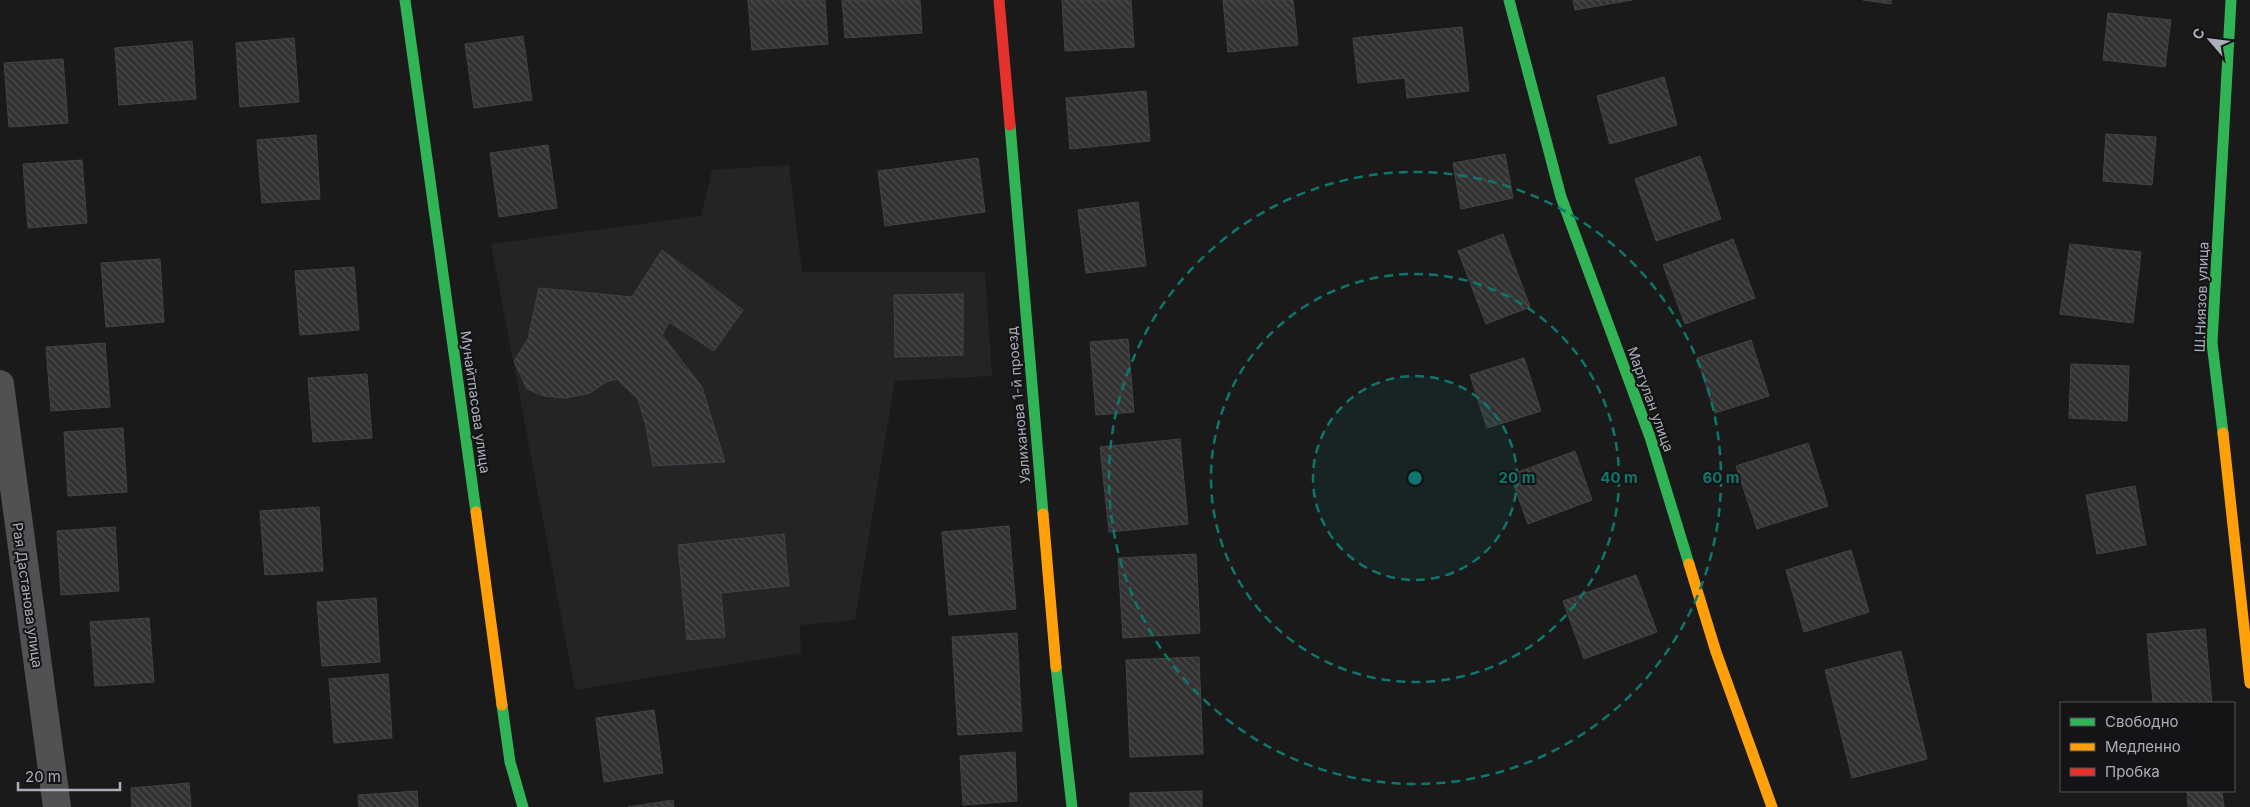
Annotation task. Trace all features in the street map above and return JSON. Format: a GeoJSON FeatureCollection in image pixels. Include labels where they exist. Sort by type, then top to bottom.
{"type":"FeatureCollection","features":[{"type":"Feature","properties":{"kind":"street","name":"Мунайтпасова улица"},"geometry":{"type":"LineString","coordinates":[[405,0],[510,762],[523,807]]}},
{"type":"Feature","properties":{"kind":"street","name":"Уалиханова 1-й проезд"},"geometry":{"type":"LineString","coordinates":[[999,0],[1054,649],[1072,807]]}},
{"type":"Feature","properties":{"kind":"street","name":"Маргулан улица"},"geometry":{"type":"LineString","coordinates":[[1509,0],[1561,197],[1650,437],[1716,652],[1772,807]]}},
{"type":"Feature","properties":{"kind":"street","name":"Ш.Ниязов улица"},"geometry":{"type":"LineString","coordinates":[[2231,0],[2212,343],[2246,634],[2250,684]]}},
{"type":"Feature","properties":{"kind":"street","name":"Рая Дастанова улица"},"geometry":{"type":"LineString","coordinates":[[0,384],[57,807]]}},
{"type":"Feature","properties":{"kind":"shaded area"},"geometry":{"type":"Polygon","coordinates":[[[789,165],[802,272],[985,272],[992,376],[895,381],[855,620],[800,625],[801,653],[575,690],[491,244],[701,216],[712,170],[789,165]]]}},
{"type":"Feature","properties":{"kind":"building"},"geometry":{"type":"Polygon","coordinates":[[[748,0],[825,0],[828,44],[752,50],[748,0]]]}},
{"type":"Feature","properties":{"kind":"building"},"geometry":{"type":"Polygon","coordinates":[[[842,0],[920,0],[922,33],[845,38],[842,0]]]}},
{"type":"Feature","properties":{"kind":"building"},"geometry":{"type":"Polygon","coordinates":[[[1062,0],[1131,0],[1134,47],[1065,51],[1062,0]]]}},
{"type":"Feature","properties":{"kind":"building"},"geometry":{"type":"Polygon","coordinates":[[[1223,0],[1293,0],[1298,45],[1228,52],[1223,0]]]}},
{"type":"Feature","properties":{"kind":"building"},"geometry":{"type":"Polygon","coordinates":[[[1573,0],[1632,0],[1575,10],[1573,0]]]}},
{"type":"Feature","properties":{"kind":"building"},"geometry":{"type":"Polygon","coordinates":[[[1863,0],[1891,0],[1891,4],[1863,0]]]}},
{"type":"Feature","properties":{"kind":"building"},"geometry":{"type":"Polygon","coordinates":[[[2108,13],[2171,20],[2165,67],[2103,60],[2108,13]]]}},
{"type":"Feature","properties":{"kind":"building"},"geometry":{"type":"Polygon","coordinates":[[[1462,27],[1469,91],[1407,98],[1405,78],[1358,83],[1353,38],[1462,27]]]}},
{"type":"Feature","properties":{"kind":"building"},"geometry":{"type":"Polygon","coordinates":[[[523,36],[532,100],[474,108],[465,44],[523,36]]]}},
{"type":"Feature","properties":{"kind":"building"},"geometry":{"type":"Polygon","coordinates":[[[294,38],[299,102],[240,107],[236,43],[294,38]]]}},
{"type":"Feature","properties":{"kind":"building"},"geometry":{"type":"Polygon","coordinates":[[[192,41],[196,99],[119,105],[115,48],[192,41]]]}},
{"type":"Feature","properties":{"kind":"building"},"geometry":{"type":"Polygon","coordinates":[[[63,59],[68,123],[9,127],[4,63],[63,59]]]}},
{"type":"Feature","properties":{"kind":"building"},"geometry":{"type":"Polygon","coordinates":[[[1664,77],[1677,125],[1610,144],[1597,96],[1664,77]]]}},
{"type":"Feature","properties":{"kind":"building"},"geometry":{"type":"Polygon","coordinates":[[[1146,91],[1150,141],[1070,149],[1066,98],[1146,91]]]}},
{"type":"Feature","properties":{"kind":"building"},"geometry":{"type":"Polygon","coordinates":[[[2106,134],[2156,137],[2152,185],[2103,181],[2106,134]]]}},
{"type":"Feature","properties":{"kind":"building"},"geometry":{"type":"Polygon","coordinates":[[[316,135],[320,199],[262,203],[257,140],[316,135]]]}},
{"type":"Feature","properties":{"kind":"building"},"geometry":{"type":"Polygon","coordinates":[[[548,145],[557,208],[499,217],[490,153],[548,145]]]}},
{"type":"Feature","properties":{"kind":"building"},"geometry":{"type":"Polygon","coordinates":[[[1505,154],[1513,198],[1461,209],[1453,163],[1505,154]]]}},
{"type":"Feature","properties":{"kind":"building"},"geometry":{"type":"Polygon","coordinates":[[[1700,156],[1721,219],[1656,241],[1635,179],[1700,156]]]}},
{"type":"Feature","properties":{"kind":"building"},"geometry":{"type":"Polygon","coordinates":[[[978,158],[985,212],[885,226],[878,171],[978,158]]]}},
{"type":"Feature","properties":{"kind":"building"},"geometry":{"type":"Polygon","coordinates":[[[82,160],[87,223],[28,228],[23,164],[82,160]]]}},
{"type":"Feature","properties":{"kind":"building"},"geometry":{"type":"Polygon","coordinates":[[[1138,202],[1146,266],[1086,273],[1078,210],[1138,202]]]}},
{"type":"Feature","properties":{"kind":"building"},"geometry":{"type":"Polygon","coordinates":[[[1503,234],[1530,307],[1486,324],[1458,251],[1503,234]]]}},
{"type":"Feature","properties":{"kind":"building"},"geometry":{"type":"Polygon","coordinates":[[[1733,239],[1755,298],[1685,324],[1663,265],[1733,239]]]}},
{"type":"Feature","properties":{"kind":"building"},"geometry":{"type":"Polygon","coordinates":[[[2070,244],[2141,252],[2133,323],[2060,314],[2070,244]]]}},
{"type":"Feature","properties":{"kind":"building"},"geometry":{"type":"Polygon","coordinates":[[[662,250],[743,310],[714,351],[669,322],[662,335],[702,387],[725,462],[653,466],[646,426],[638,399],[617,379],[606,382],[590,393],[565,398],[544,396],[527,389],[514,361],[528,339],[539,288],[632,297],[662,250]]]}},
{"type":"Feature","properties":{"kind":"building"},"geometry":{"type":"Polygon","coordinates":[[[160,259],[164,322],[106,327],[101,263],[160,259]]]}},
{"type":"Feature","properties":{"kind":"building"},"geometry":{"type":"Polygon","coordinates":[[[354,267],[359,330],[300,335],[295,271],[354,267]]]}},
{"type":"Feature","properties":{"kind":"building"},"geometry":{"type":"Polygon","coordinates":[[[963,294],[963,355],[895,357],[894,295],[963,294]]]}},
{"type":"Feature","properties":{"kind":"building"},"geometry":{"type":"Polygon","coordinates":[[[1128,339],[1134,412],[1096,415],[1090,342],[1128,339]]]}},
{"type":"Feature","properties":{"kind":"building"},"geometry":{"type":"Polygon","coordinates":[[[1751,340],[1769,396],[1715,413],[1697,358],[1751,340]]]}},
{"type":"Feature","properties":{"kind":"building"},"geometry":{"type":"Polygon","coordinates":[[[105,343],[110,407],[51,411],[46,347],[105,343]]]}},
{"type":"Feature","properties":{"kind":"building"},"geometry":{"type":"Polygon","coordinates":[[[1524,358],[1541,411],[1487,428],[1470,375],[1524,358]]]}},
{"type":"Feature","properties":{"kind":"building"},"geometry":{"type":"Polygon","coordinates":[[[2071,364],[2129,366],[2127,421],[2069,418],[2071,364]]]}},
{"type":"Feature","properties":{"kind":"building"},"geometry":{"type":"Polygon","coordinates":[[[367,374],[372,438],[313,442],[308,378],[367,374]]]}},
{"type":"Feature","properties":{"kind":"building"},"geometry":{"type":"Polygon","coordinates":[[[123,428],[127,492],[68,496],[64,432],[123,428]]]}},
{"type":"Feature","properties":{"kind":"building"},"geometry":{"type":"Polygon","coordinates":[[[1180,439],[1188,524],[1109,532],[1100,447],[1180,439]]]}},
{"type":"Feature","properties":{"kind":"building"},"geometry":{"type":"Polygon","coordinates":[[[1808,443],[1828,506],[1757,529],[1736,466],[1808,443]]]}},
{"type":"Feature","properties":{"kind":"building"},"geometry":{"type":"Polygon","coordinates":[[[1575,451],[1592,500],[1528,524],[1510,475],[1575,451]]]}},
{"type":"Feature","properties":{"kind":"building"},"geometry":{"type":"Polygon","coordinates":[[[2135,486],[2146,545],[2097,554],[2086,495],[2135,486]]]}},
{"type":"Feature","properties":{"kind":"building"},"geometry":{"type":"Polygon","coordinates":[[[319,507],[323,571],[265,575],[260,511],[319,507]]]}},
{"type":"Feature","properties":{"kind":"building"},"geometry":{"type":"Polygon","coordinates":[[[1009,526],[1016,609],[949,615],[942,532],[1009,526]]]}},
{"type":"Feature","properties":{"kind":"building"},"geometry":{"type":"Polygon","coordinates":[[[115,527],[119,591],[61,595],[57,531],[115,527]]]}},
{"type":"Feature","properties":{"kind":"building"},"geometry":{"type":"Polygon","coordinates":[[[784,534],[789,586],[721,593],[725,637],[687,640],[678,545],[784,534]]]}},
{"type":"Feature","properties":{"kind":"building"},"geometry":{"type":"Polygon","coordinates":[[[1851,550],[1869,612],[1804,632],[1786,570],[1851,550]]]}},
{"type":"Feature","properties":{"kind":"building"},"geometry":{"type":"Polygon","coordinates":[[[1196,554],[1200,633],[1123,638],[1118,558],[1196,554]]]}},
{"type":"Feature","properties":{"kind":"building"},"geometry":{"type":"Polygon","coordinates":[[[1636,575],[1657,632],[1584,659],[1563,601],[1636,575]]]}},
{"type":"Feature","properties":{"kind":"building"},"geometry":{"type":"Polygon","coordinates":[[[376,598],[380,662],[322,666],[317,602],[376,598]]]}},
{"type":"Feature","properties":{"kind":"building"},"geometry":{"type":"Polygon","coordinates":[[[149,618],[154,682],[95,686],[90,622],[149,618]]]}},
{"type":"Feature","properties":{"kind":"building"},"geometry":{"type":"Polygon","coordinates":[[[2205,629],[2212,702],[2153,702],[2147,634],[2205,629]]]}},
{"type":"Feature","properties":{"kind":"building"},"geometry":{"type":"Polygon","coordinates":[[[1017,633],[1022,731],[958,735],[952,637],[1017,633]]]}},
{"type":"Feature","properties":{"kind":"building"},"geometry":{"type":"Polygon","coordinates":[[[1901,651],[1927,759],[1852,778],[1825,670],[1901,651]]]}},
{"type":"Feature","properties":{"kind":"building"},"geometry":{"type":"Polygon","coordinates":[[[1199,657],[1203,754],[1130,757],[1126,660],[1199,657]]]}},
{"type":"Feature","properties":{"kind":"building"},"geometry":{"type":"Polygon","coordinates":[[[388,674],[392,738],[334,743],[329,679],[388,674]]]}},
{"type":"Feature","properties":{"kind":"building"},"geometry":{"type":"Polygon","coordinates":[[[654,710],[663,773],[604,782],[596,718],[654,710]]]}},
{"type":"Feature","properties":{"kind":"building"},"geometry":{"type":"Polygon","coordinates":[[[1015,752],[1017,801],[963,805],[960,756],[1015,752]]]}},
{"type":"Feature","properties":{"kind":"building"},"geometry":{"type":"Polygon","coordinates":[[[189,783],[191,807],[132,807],[131,788],[189,783]]]}},
{"type":"Feature","properties":{"kind":"building"},"geometry":{"type":"Polygon","coordinates":[[[417,791],[418,807],[359,807],[358,795],[417,791]]]}},
{"type":"Feature","properties":{"kind":"building"},"geometry":{"type":"Polygon","coordinates":[[[1202,791],[1202,807],[1130,807],[1130,793],[1202,791]]]}},
{"type":"Feature","properties":{"kind":"building"},"geometry":{"type":"Polygon","coordinates":[[[2187,792],[2222,792],[2224,807],[2188,807],[2187,792]]]}},
{"type":"Feature","properties":{"kind":"building"},"geometry":{"type":"Polygon","coordinates":[[[673,800],[674,807],[628,807],[673,800]]]}},
{"type":"Feature","properties":{"kind":"traffic: fast"},"geometry":{"type":"LineString","coordinates":[[405,0],[476,512]]}},
{"type":"Feature","properties":{"kind":"traffic: fast"},"geometry":{"type":"LineString","coordinates":[[1509,0],[1561,197],[1650,437],[1689,564]]}},
{"type":"Feature","properties":{"kind":"traffic: fast"},"geometry":{"type":"LineString","coordinates":[[2223,433],[2212,343],[2231,0]]}},
{"type":"Feature","properties":{"kind":"traffic: fast"},"geometry":{"type":"LineString","coordinates":[[1010,125],[1043,514]]}},
{"type":"Feature","properties":{"kind":"traffic: fast"},"geometry":{"type":"LineString","coordinates":[[1056,667],[1072,807]]}},
{"type":"Feature","properties":{"kind":"traffic: fast"},"geometry":{"type":"LineString","coordinates":[[502,705],[510,762],[523,807]]}},
{"type":"Feature","properties":{"kind":"traffic: slow"},"geometry":{"type":"LineString","coordinates":[[2223,433],[2250,683]]}},
{"type":"Feature","properties":{"kind":"traffic: slow"},"geometry":{"type":"LineString","coordinates":[[476,512],[502,705]]}},
{"type":"Feature","properties":{"kind":"traffic: slow"},"geometry":{"type":"LineString","coordinates":[[1043,514],[1056,667]]}},
{"type":"Feature","properties":{"kind":"traffic: slow"},"geometry":{"type":"LineString","coordinates":[[1689,564],[1716,652],[1772,807]]}},
{"type":"Feature","properties":{"kind":"traffic: jam"},"geometry":{"type":"LineString","coordinates":[[999,0],[1010,125]]}}]}
